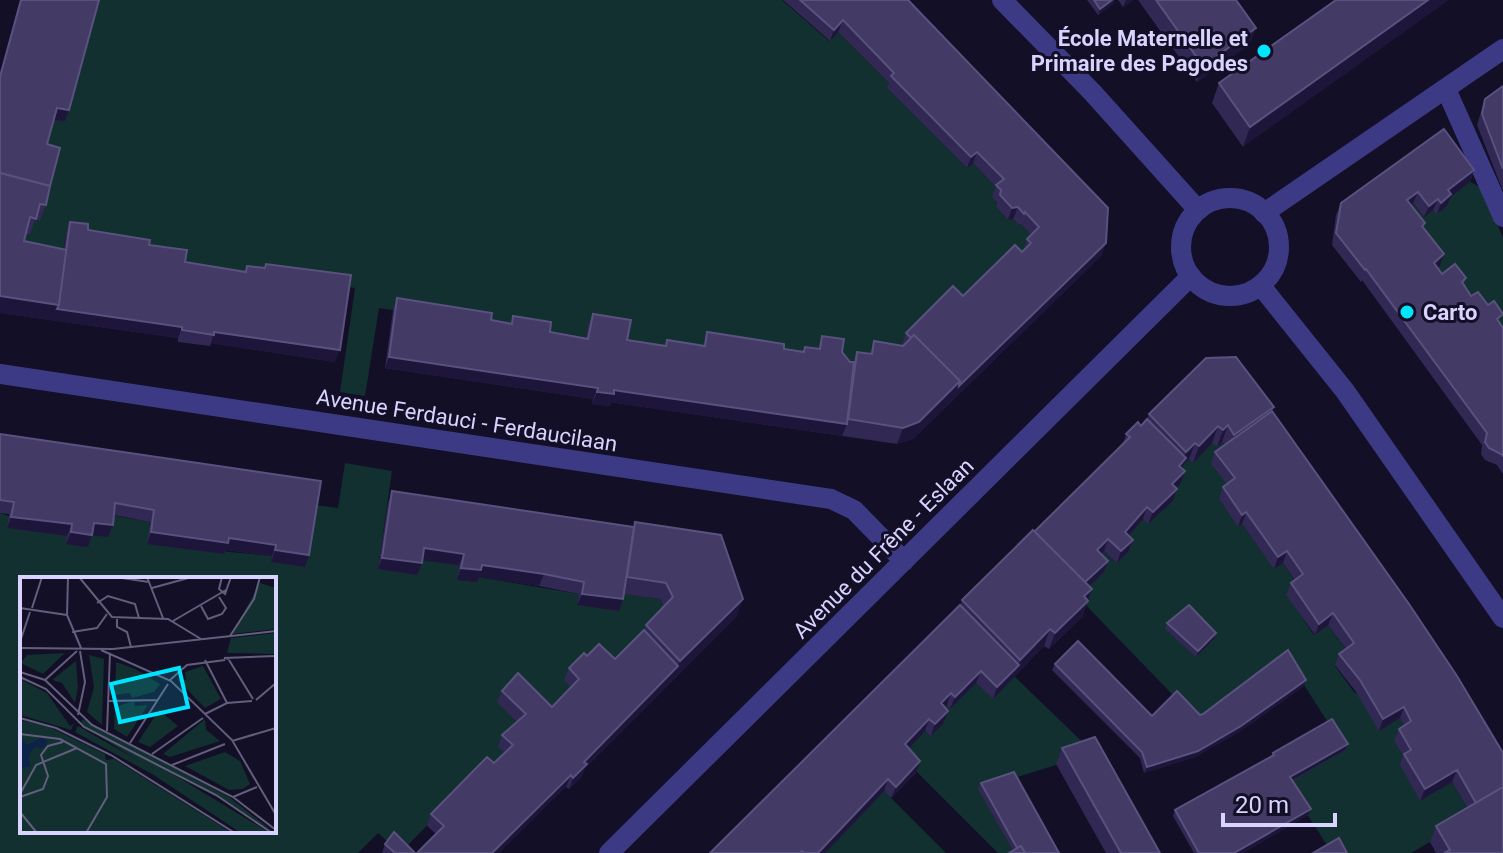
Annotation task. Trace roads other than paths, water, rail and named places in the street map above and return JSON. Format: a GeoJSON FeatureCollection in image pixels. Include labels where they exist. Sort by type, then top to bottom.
{"type":"FeatureCollection","features":[{"type":"Feature","properties":{"kind":"street"},"geometry":{"type":"LineString","coordinates":[[1002,0],[1102,103],[1198,210]]}},
{"type":"Feature","properties":{"kind":"street"},"geometry":{"type":"LineString","coordinates":[[1264,213],[1503,49]]}},
{"type":"Feature","properties":{"kind":"street"},"geometry":{"type":"LineString","coordinates":[[1446,89],[1503,217]]}},
{"type":"Feature","properties":{"kind":"street"},"geometry":{"type":"LineString","coordinates":[[1232,199],[1244,200],[1264,213],[1274,226],[1278,250],[1271,273],[1261,286],[1249,292],[1224,296],[1211,292],[1191,276],[1181,254],[1181,242],[1190,219],[1198,210],[1220,200],[1232,199]]}},
{"type":"Feature","properties":{"kind":"street","name":"Avenue du Frêne - Eslaan"},"geometry":{"type":"LineString","coordinates":[[609,853],[1191,276]]}},
{"type":"Feature","properties":{"kind":"street"},"geometry":{"type":"LineString","coordinates":[[1261,286],[1345,391],[1503,618]]}},
{"type":"Feature","properties":{"kind":"street","name":"Avenue Ferdauci - Ferdaucilaan"},"geometry":{"type":"LineString","coordinates":[[0,374],[831,499],[854,510],[904,561]]}},
{"type":"Feature","properties":{"kind":"place","name":"École Maternelle et Primaire des Pagodes"},"geometry":{"type":"Point","coordinates":[1264,51]}},
{"type":"Feature","properties":{"kind":"place","name":"Carto"},"geometry":{"type":"Point","coordinates":[1407,312]}}]}
